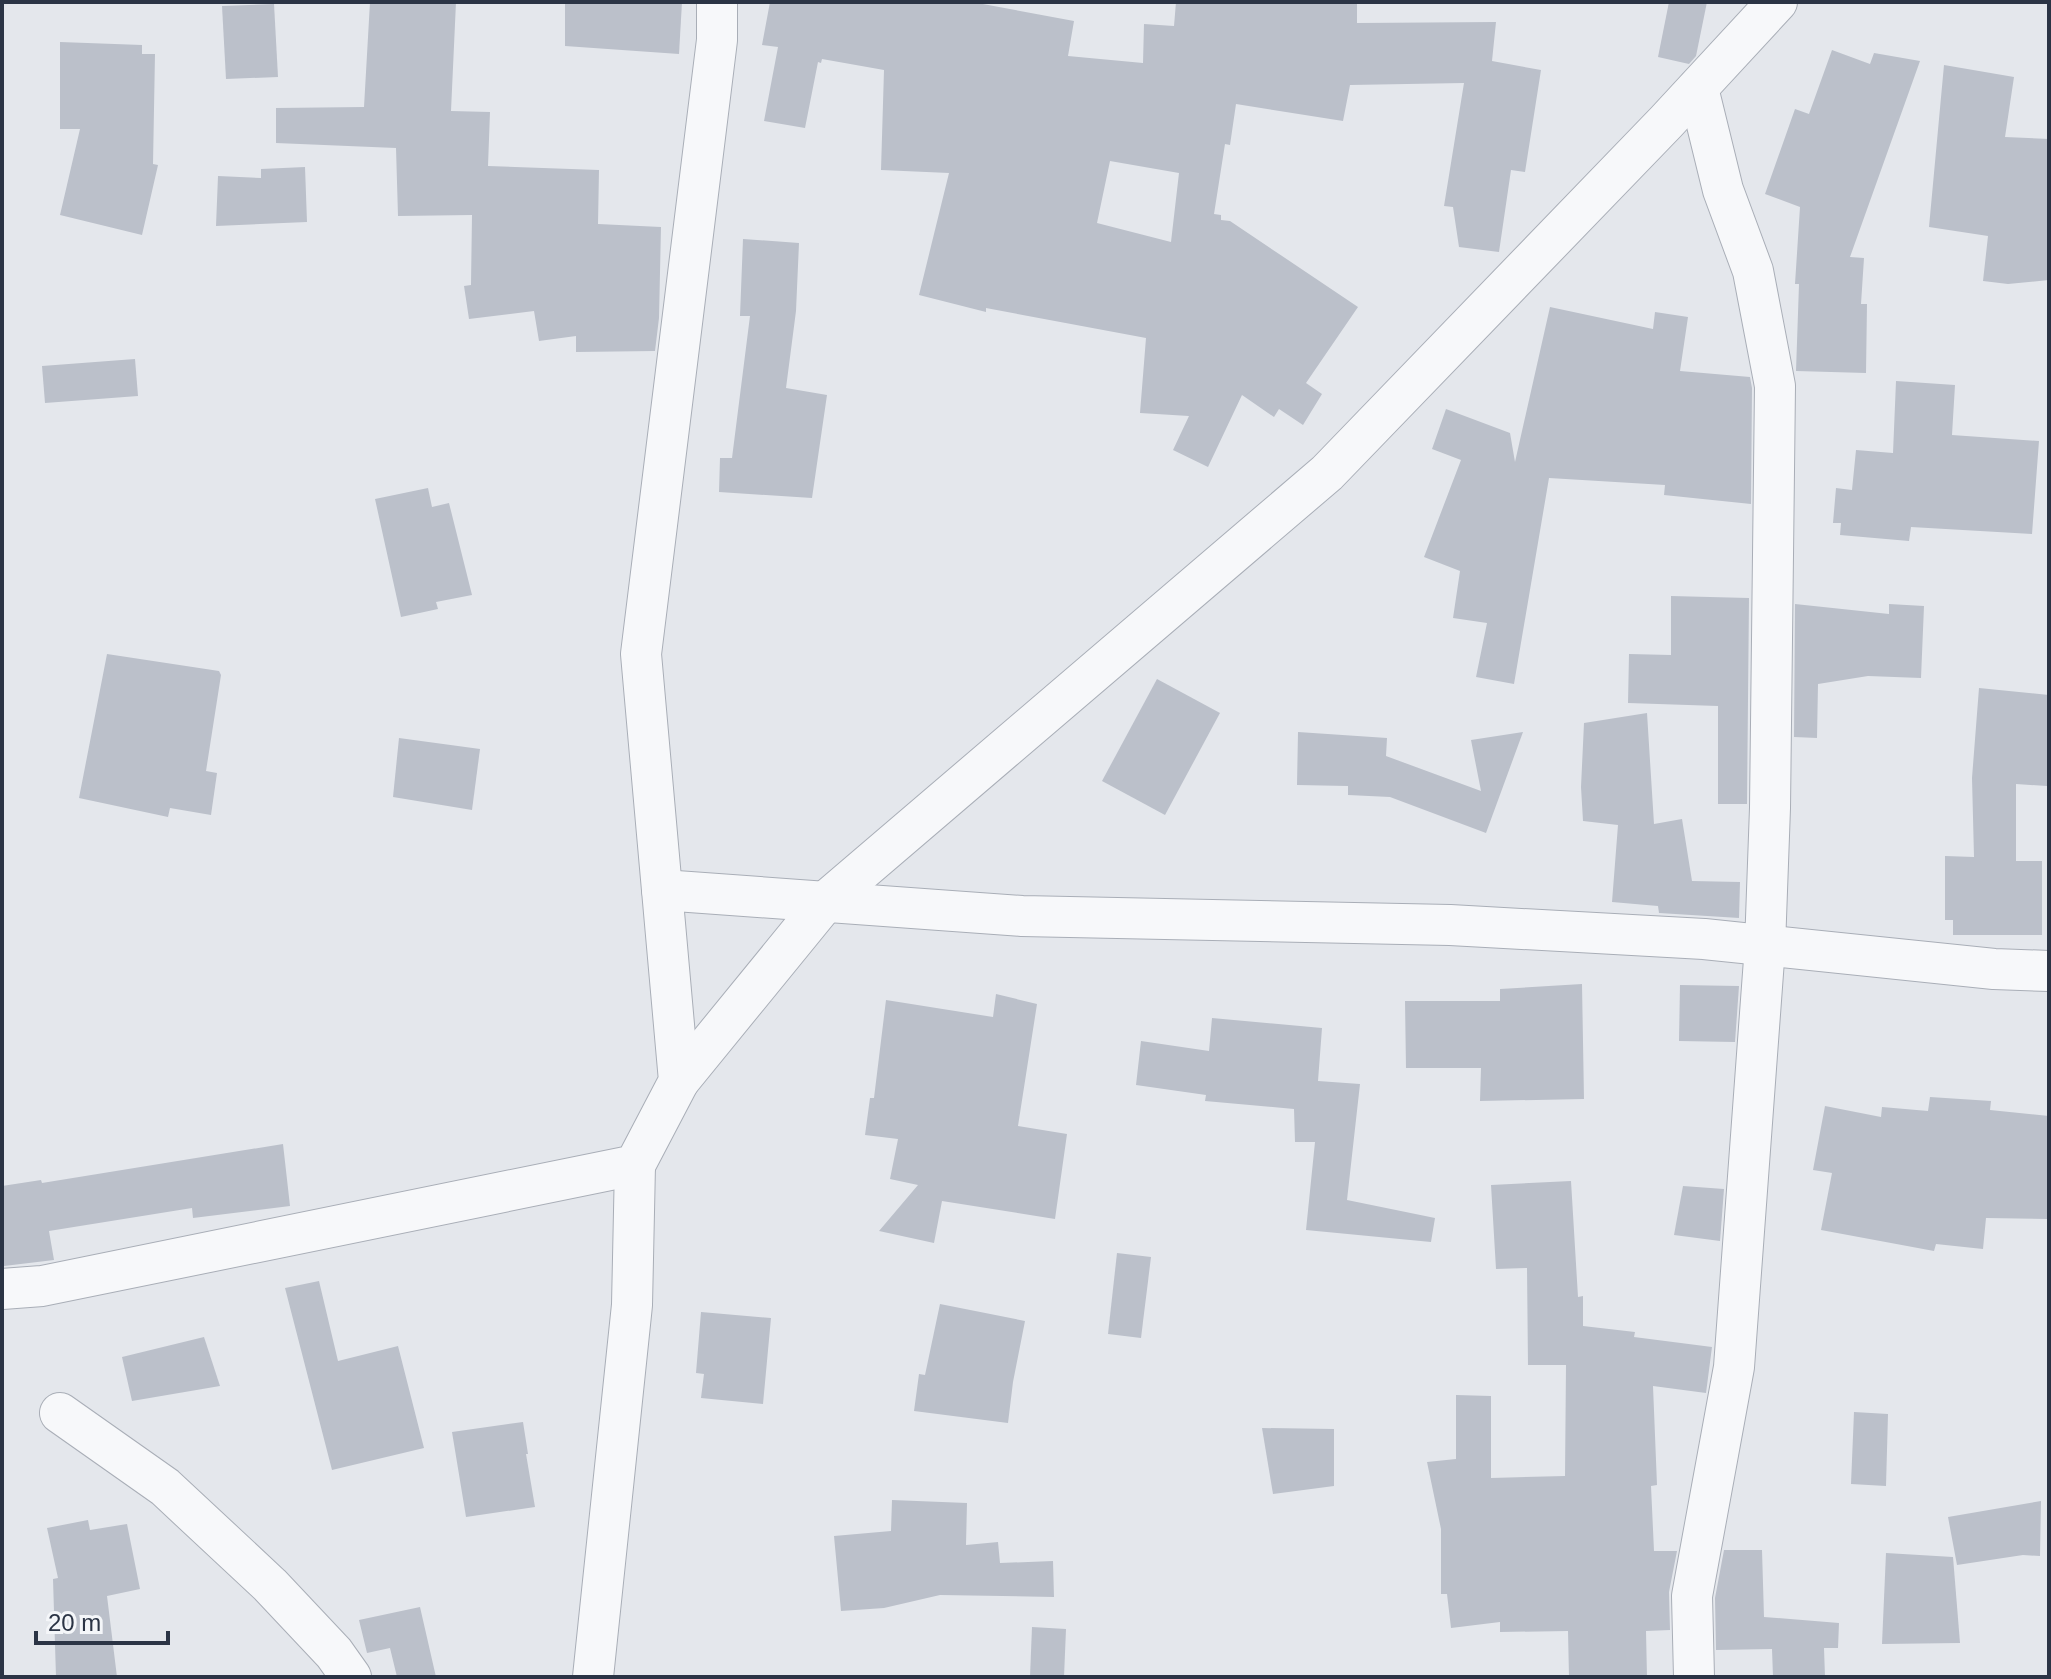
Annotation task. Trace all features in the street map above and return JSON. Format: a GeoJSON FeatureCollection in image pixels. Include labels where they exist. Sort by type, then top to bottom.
{"type":"FeatureCollection","features":[{"type":"Feature","properties":{"kind":"street"},"geometry":{"type":"LineString","coordinates":[[679,1081],[641,654],[717,40],[717,2]]}},
{"type":"Feature","properties":{"kind":"street"},"geometry":{"type":"LineString","coordinates":[[593,1677],[632,1305],[635,1165],[679,1081],[825,902],[1327,473],[1777,2]]}},
{"type":"Feature","properties":{"kind":"street"},"geometry":{"type":"LineString","coordinates":[[1694,1677],[1692,1596],[1734,1367],[1765,946],[1771,762],[1775,386],[1753,271],[1723,190],[1698,88]]}},
{"type":"Feature","properties":{"kind":"street"},"geometry":{"type":"LineString","coordinates":[[662,890],[1022,916],[1450,925],[1704,939],[1994,969],[2049,971]]}},
{"type":"Feature","properties":{"kind":"street"},"geometry":{"type":"LineString","coordinates":[[2,1289],[42,1286],[635,1165]]}},
{"type":"Feature","properties":{"kind":"street"},"geometry":{"type":"LineString","coordinates":[[60,1413],[165,1487],[270,1585],[334,1653],[351,1677]]}},
{"type":"Feature","properties":{"kind":"building"},"geometry":{"type":"Polygon","coordinates":[[[370,2],[456,2],[451,111],[490,112],[488,166],[599,170],[598,224],[661,227],[659,318],[655,351],[576,352],[576,336],[539,341],[534,311],[469,319],[464,286],[471,285],[472,215],[398,216],[396,148],[276,143],[276,108],[364,107],[370,2]]]}},
{"type":"Feature","properties":{"kind":"building"},"geometry":{"type":"Polygon","coordinates":[[[565,2],[682,2],[679,54],[565,46],[565,2]]]}},
{"type":"Feature","properties":{"kind":"building"},"geometry":{"type":"Polygon","coordinates":[[[770,2],[972,2],[1074,21],[1068,56],[1143,63],[1144,24],[1174,26],[1176,2],[1357,4],[1357,23],[1496,22],[1492,61],[1541,70],[1525,172],[1511,170],[1499,252],[1459,247],[1453,207],[1444,206],[1464,83],[1350,85],[1343,121],[1236,104],[1230,145],[1225,144],[1214,214],[1221,215],[1221,220],[1230,221],[1358,307],[1306,383],[1322,394],[1303,425],[1279,409],[1274,417],[1242,395],[1208,467],[1173,450],[1189,416],[1140,413],[1146,338],[986,308],[986,312],[919,295],[949,173],[881,170],[884,70],[822,59],[821,63],[818,62],[805,128],[764,121],[778,47],[762,45],[770,2]],[[1110,161],[1097,223],[1171,242],[1179,173],[1110,161]]]}},
{"type":"Feature","properties":{"kind":"building"},"geometry":{"type":"Polygon","coordinates":[[[1669,2],[1707,2],[1696,56],[1689,64],[1658,57],[1669,2]]]}},
{"type":"Feature","properties":{"kind":"building"},"geometry":{"type":"Polygon","coordinates":[[[274,4],[278,77],[226,79],[222,6],[274,4]]]}},
{"type":"Feature","properties":{"kind":"building"},"geometry":{"type":"Polygon","coordinates":[[[60,42],[142,45],[142,54],[155,54],[153,164],[158,165],[142,235],[60,215],[80,129],[60,129],[60,42]]]}},
{"type":"Feature","properties":{"kind":"building"},"geometry":{"type":"Polygon","coordinates":[[[1832,50],[1870,64],[1874,53],[1920,61],[1850,257],[1864,258],[1861,304],[1867,304],[1866,373],[1796,371],[1799,284],[1795,284],[1800,207],[1765,194],[1795,109],[1809,114],[1832,50]]]}},
{"type":"Feature","properties":{"kind":"building"},"geometry":{"type":"Polygon","coordinates":[[[1944,65],[2014,77],[2005,137],[2049,139],[2049,280],[2008,284],[1983,281],[1988,236],[1929,227],[1944,65]]]}},
{"type":"Feature","properties":{"kind":"building"},"geometry":{"type":"Polygon","coordinates":[[[305,167],[307,222],[216,226],[218,176],[261,178],[261,169],[305,167]]]}},
{"type":"Feature","properties":{"kind":"building"},"geometry":{"type":"Polygon","coordinates":[[[743,239],[799,243],[796,311],[786,388],[827,395],[812,498],[719,492],[720,458],[732,458],[750,316],[740,316],[743,239]]]}},
{"type":"Feature","properties":{"kind":"building"},"geometry":{"type":"Polygon","coordinates":[[[1550,307],[1653,329],[1655,312],[1688,317],[1680,371],[1750,377],[1751,504],[1664,495],[1665,485],[1549,478],[1514,684],[1476,677],[1487,623],[1453,618],[1460,571],[1424,557],[1461,460],[1432,449],[1446,409],[1510,433],[1515,462],[1550,307]]]}},
{"type":"Feature","properties":{"kind":"building"},"geometry":{"type":"Polygon","coordinates":[[[135,359],[138,396],[45,403],[42,366],[135,359]]]}},
{"type":"Feature","properties":{"kind":"building"},"geometry":{"type":"Polygon","coordinates":[[[1896,381],[1955,385],[1952,435],[2039,441],[2032,534],[1911,527],[1909,541],[1840,535],[1841,523],[1833,523],[1836,488],[1852,490],[1856,450],[1893,453],[1896,381]]]}},
{"type":"Feature","properties":{"kind":"building"},"geometry":{"type":"Polygon","coordinates":[[[428,488],[432,507],[449,503],[472,595],[436,602],[438,609],[401,617],[375,499],[428,488]]]}},
{"type":"Feature","properties":{"kind":"building"},"geometry":{"type":"Polygon","coordinates":[[[1671,596],[1749,598],[1747,804],[1718,804],[1718,706],[1628,703],[1629,654],[1671,655],[1671,596]]]}},
{"type":"Feature","properties":{"kind":"building"},"geometry":{"type":"Polygon","coordinates":[[[1795,604],[1889,614],[1889,604],[1924,606],[1921,678],[1868,676],[1818,684],[1817,738],[1794,737],[1795,604]]]}},
{"type":"Feature","properties":{"kind":"building"},"geometry":{"type":"Polygon","coordinates":[[[107,654],[219,671],[221,675],[206,771],[217,773],[211,815],[170,808],[168,817],[79,798],[107,654]]]}},
{"type":"Feature","properties":{"kind":"building"},"geometry":{"type":"Polygon","coordinates":[[[1157,679],[1220,713],[1165,815],[1102,781],[1157,679]]]}},
{"type":"Feature","properties":{"kind":"building"},"geometry":{"type":"Polygon","coordinates":[[[1979,688],[2049,695],[2047,786],[2016,784],[2016,861],[2042,861],[2042,935],[1953,935],[1953,920],[1945,920],[1945,856],[1974,857],[1972,778],[1979,688]]]}},
{"type":"Feature","properties":{"kind":"building"},"geometry":{"type":"Polygon","coordinates":[[[1647,713],[1654,824],[1682,819],[1692,881],[1740,882],[1739,918],[1659,913],[1658,906],[1612,902],[1618,825],[1583,821],[1584,723],[1647,713]]]}},
{"type":"Feature","properties":{"kind":"building"},"geometry":{"type":"Polygon","coordinates":[[[1298,732],[1387,738],[1386,756],[1481,791],[1471,740],[1523,732],[1486,833],[1390,797],[1348,795],[1348,786],[1297,785],[1298,732]]]}},
{"type":"Feature","properties":{"kind":"building"},"geometry":{"type":"Polygon","coordinates":[[[399,738],[480,749],[472,810],[393,797],[399,738]]]}},
{"type":"Feature","properties":{"kind":"building"},"geometry":{"type":"Polygon","coordinates":[[[1582,984],[1584,1099],[1480,1101],[1481,1068],[1406,1068],[1405,1001],[1500,1001],[1500,989],[1582,984]]]}},
{"type":"Feature","properties":{"kind":"building"},"geometry":{"type":"Polygon","coordinates":[[[1680,985],[1739,986],[1735,1042],[1679,1041],[1680,985]]]}},
{"type":"Feature","properties":{"kind":"building"},"geometry":{"type":"Polygon","coordinates":[[[996,994],[1037,1004],[1018,1126],[1067,1134],[1055,1219],[942,1201],[934,1243],[879,1231],[918,1185],[890,1179],[898,1139],[865,1135],[870,1098],[874,1098],[886,1000],[993,1017],[996,994]]]}},
{"type":"Feature","properties":{"kind":"building"},"geometry":{"type":"Polygon","coordinates":[[[1212,1018],[1322,1028],[1318,1081],[1360,1084],[1347,1200],[1435,1218],[1431,1242],[1306,1230],[1315,1142],[1295,1142],[1294,1109],[1205,1101],[1206,1095],[1136,1085],[1141,1041],[1209,1051],[1212,1018]]]}},
{"type":"Feature","properties":{"kind":"building"},"geometry":{"type":"Polygon","coordinates":[[[1930,1097],[1991,1101],[1990,1110],[2049,1116],[2047,1219],[1986,1218],[1983,1249],[1936,1244],[1934,1251],[1821,1230],[1832,1173],[1813,1170],[1825,1106],[1881,1117],[1882,1107],[1928,1111],[1930,1097]]]}},
{"type":"Feature","properties":{"kind":"building"},"geometry":{"type":"Polygon","coordinates":[[[283,1144],[290,1206],[193,1218],[192,1208],[49,1231],[54,1260],[4,1266],[2,1186],[41,1180],[42,1183],[283,1144]]]}},
{"type":"Feature","properties":{"kind":"building"},"geometry":{"type":"Polygon","coordinates":[[[1571,1181],[1578,1297],[1583,1296],[1583,1326],[1635,1332],[1634,1337],[1712,1347],[1706,1393],[1653,1386],[1657,1485],[1651,1486],[1654,1551],[1677,1551],[1669,1592],[1670,1630],[1646,1631],[1647,1677],[1569,1677],[1568,1631],[1500,1632],[1500,1622],[1451,1628],[1447,1594],[1441,1594],[1441,1529],[1427,1462],[1456,1459],[1456,1395],[1491,1396],[1491,1478],[1565,1476],[1566,1365],[1528,1365],[1527,1268],[1496,1269],[1491,1185],[1571,1181]]]}},
{"type":"Feature","properties":{"kind":"building"},"geometry":{"type":"Polygon","coordinates":[[[1683,1186],[1724,1189],[1720,1241],[1674,1235],[1683,1186]]]}},
{"type":"Feature","properties":{"kind":"building"},"geometry":{"type":"Polygon","coordinates":[[[1117,1253],[1151,1257],[1141,1338],[1108,1334],[1117,1253]]]}},
{"type":"Feature","properties":{"kind":"building"},"geometry":{"type":"Polygon","coordinates":[[[319,1281],[338,1361],[398,1346],[424,1448],[332,1470],[285,1288],[319,1281]]]}},
{"type":"Feature","properties":{"kind":"building"},"geometry":{"type":"Polygon","coordinates":[[[940,1304],[1025,1321],[1008,1423],[914,1411],[919,1374],[925,1375],[940,1304]]]}},
{"type":"Feature","properties":{"kind":"building"},"geometry":{"type":"Polygon","coordinates":[[[701,1312],[771,1318],[763,1404],[701,1398],[704,1374],[696,1373],[701,1312]]]}},
{"type":"Feature","properties":{"kind":"building"},"geometry":{"type":"Polygon","coordinates":[[[204,1337],[220,1386],[132,1401],[122,1357],[204,1337]]]}},
{"type":"Feature","properties":{"kind":"building"},"geometry":{"type":"Polygon","coordinates":[[[1854,1412],[1888,1414],[1886,1486],[1851,1484],[1854,1412]]]}},
{"type":"Feature","properties":{"kind":"building"},"geometry":{"type":"Polygon","coordinates":[[[523,1422],[535,1507],[466,1517],[452,1432],[523,1422]]]}},
{"type":"Feature","properties":{"kind":"building"},"geometry":{"type":"Polygon","coordinates":[[[1262,1428],[1334,1429],[1334,1486],[1273,1494],[1262,1428]]]}},
{"type":"Feature","properties":{"kind":"building"},"geometry":{"type":"Polygon","coordinates":[[[892,1500],[967,1503],[966,1545],[998,1542],[1000,1563],[1053,1561],[1054,1597],[940,1595],[884,1608],[841,1611],[834,1536],[891,1531],[892,1500]]]}},
{"type":"Feature","properties":{"kind":"building"},"geometry":{"type":"Polygon","coordinates":[[[2041,1501],[2040,1556],[2023,1555],[1957,1565],[1948,1517],[2041,1501]]]}},
{"type":"Feature","properties":{"kind":"building"},"geometry":{"type":"Polygon","coordinates":[[[88,1520],[90,1530],[127,1524],[140,1589],[107,1596],[117,1677],[56,1677],[53,1579],[58,1578],[47,1528],[88,1520]]]}},
{"type":"Feature","properties":{"kind":"building"},"geometry":{"type":"Polygon","coordinates":[[[1724,1550],[1762,1550],[1764,1617],[1839,1623],[1838,1648],[1824,1648],[1825,1677],[1773,1677],[1772,1649],[1716,1650],[1715,1598],[1724,1550]]]}},
{"type":"Feature","properties":{"kind":"building"},"geometry":{"type":"Polygon","coordinates":[[[1886,1553],[1953,1557],[1960,1643],[1882,1644],[1886,1553]]]}},
{"type":"Feature","properties":{"kind":"building"},"geometry":{"type":"Polygon","coordinates":[[[420,1607],[436,1677],[397,1677],[390,1648],[367,1653],[359,1620],[420,1607]]]}},
{"type":"Feature","properties":{"kind":"building"},"geometry":{"type":"Polygon","coordinates":[[[1032,1627],[1066,1629],[1064,1677],[1030,1677],[1032,1627]]]}}]}
